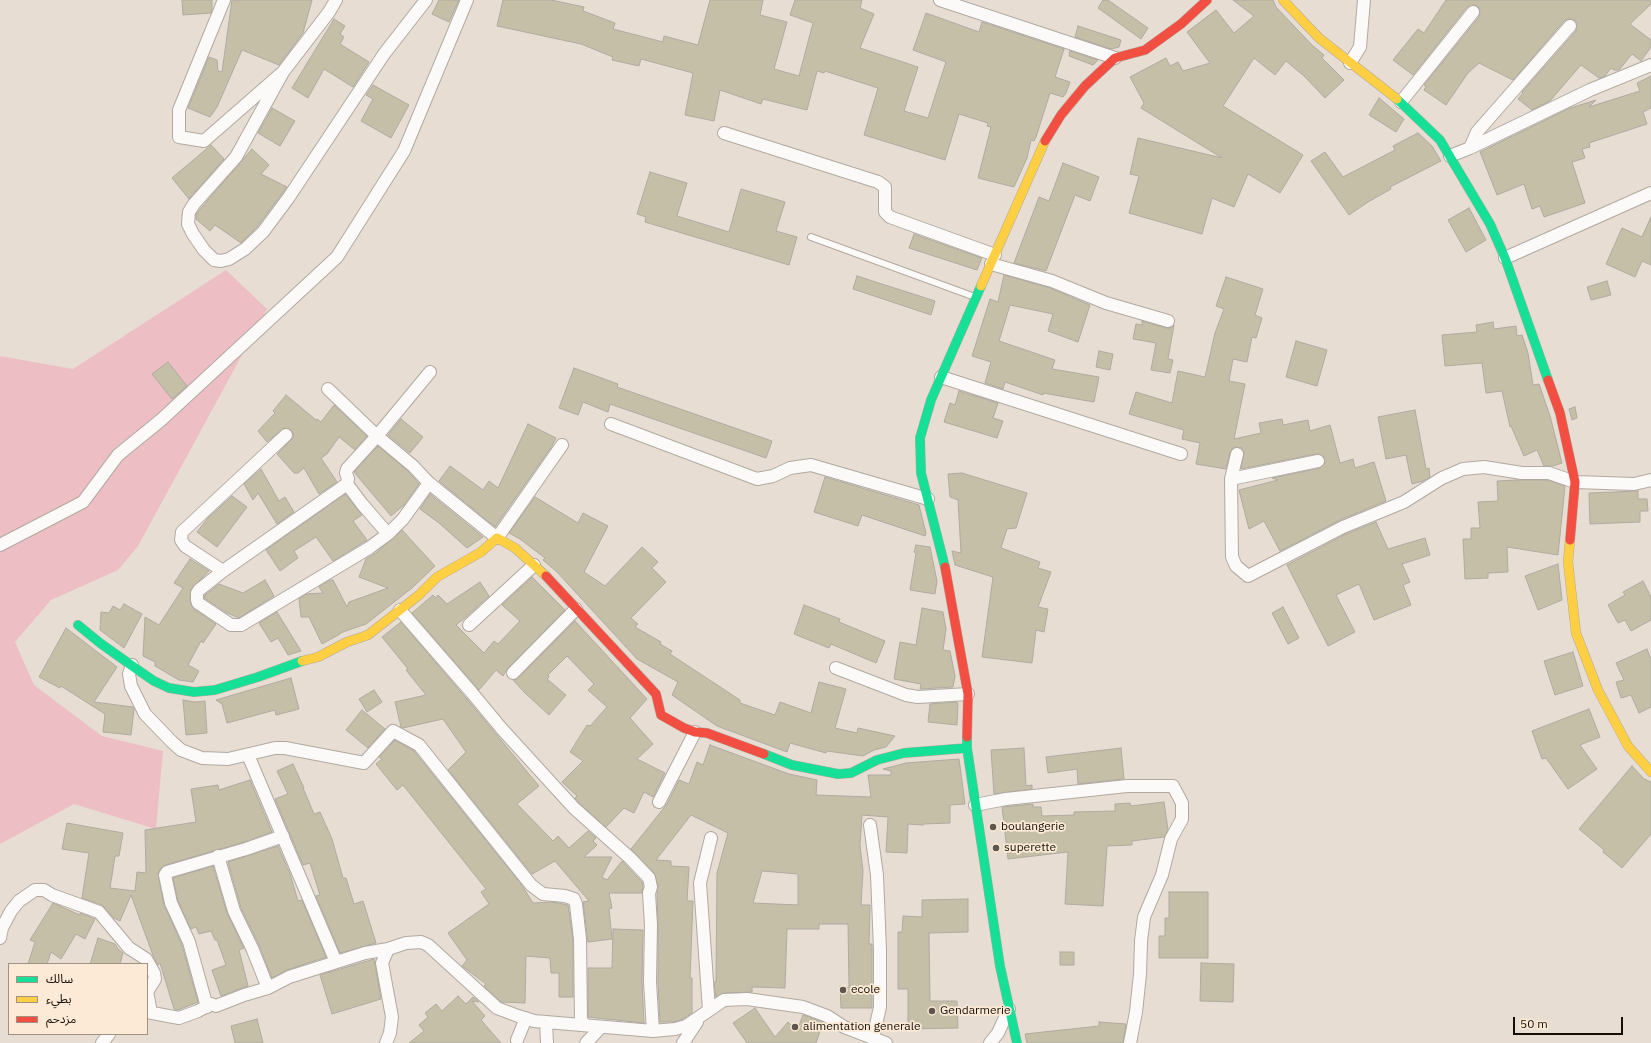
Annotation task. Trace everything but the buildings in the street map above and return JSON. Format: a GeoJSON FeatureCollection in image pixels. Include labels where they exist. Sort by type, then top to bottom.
{"type":"FeatureCollection","features":[{"type":"Feature","properties":{"kind":"street"},"geometry":{"type":"LineString","coordinates":[[224,0],[179,110],[179,137],[204,141],[283,72]]}},
{"type":"Feature","properties":{"kind":"street"},"geometry":{"type":"LineString","coordinates":[[329,12],[331,0]]}},
{"type":"Feature","properties":{"kind":"street"},"geometry":{"type":"LineString","coordinates":[[336,0],[329,12],[283,72],[236,157],[194,204],[189,212],[188,224],[193,234],[204,250],[214,260],[221,261],[229,259],[245,249],[263,232],[289,197],[384,54],[426,0]]}},
{"type":"Feature","properties":{"kind":"street"},"geometry":{"type":"LineString","coordinates":[[0,544],[83,502],[118,455],[161,420],[337,257],[404,151],[467,0]]}},
{"type":"Feature","properties":{"kind":"street"},"geometry":{"type":"LineString","coordinates":[[940,0],[1115,58]]}},
{"type":"Feature","properties":{"kind":"street"},"geometry":{"type":"LineString","coordinates":[[1283,0],[1319,38],[1402,102],[1440,140],[1490,224],[1505,258],[1560,413],[1571,459],[1575,482],[1568,562],[1576,633],[1598,690],[1628,746],[1651,772]]}},
{"type":"Feature","properties":{"kind":"street"},"geometry":{"type":"LineString","coordinates":[[1350,63],[1360,47],[1364,0]]}},
{"type":"Feature","properties":{"kind":"street"},"geometry":{"type":"LineString","coordinates":[[1017,1043],[1000,966],[967,748],[968,694],[954,625],[944,562],[921,473],[920,438],[931,400],[976,297],[1043,145],[1062,115],[1081,92],[1115,58],[1145,50],[1181,24],[1200,3]]}},
{"type":"Feature","properties":{"kind":"street"},"geometry":{"type":"LineString","coordinates":[[1402,102],[1473,12]]}},
{"type":"Feature","properties":{"kind":"street"},"geometry":{"type":"LineString","coordinates":[[1470,148],[1477,132],[1570,26]]}},
{"type":"Feature","properties":{"kind":"street"},"geometry":{"type":"LineString","coordinates":[[1450,156],[1470,148],[1590,90],[1651,65]]}},
{"type":"Feature","properties":{"kind":"street"},"geometry":{"type":"LineString","coordinates":[[724,133],[878,182],[885,187],[885,212],[890,217],[1106,303],[1168,321]]}},
{"type":"Feature","properties":{"kind":"street"},"geometry":{"type":"LineString","coordinates":[[1505,258],[1651,192]]}},
{"type":"Feature","properties":{"kind":"street"},"geometry":{"type":"LineString","coordinates":[[388,534],[347,484],[347,469],[378,436],[430,372]]}},
{"type":"Feature","properties":{"kind":"street"},"geometry":{"type":"LineString","coordinates":[[941,377],[1180,454]]}},
{"type":"Feature","properties":{"kind":"street"},"geometry":{"type":"LineString","coordinates":[[328,389],[429,482],[497,538],[515,548],[550,579],[576,609],[656,694],[661,715],[695,732],[706,733],[792,765],[838,774],[851,773],[877,760],[904,753],[967,748]]}},
{"type":"Feature","properties":{"kind":"street"},"geometry":{"type":"LineString","coordinates":[[611,424],[757,478],[773,476],[790,468],[811,465],[928,499]]}},
{"type":"Feature","properties":{"kind":"street"},"geometry":{"type":"LineString","coordinates":[[223,571],[185,546],[181,540],[182,532],[286,435]]}},
{"type":"Feature","properties":{"kind":"street"},"geometry":{"type":"LineString","coordinates":[[78,625],[100,643],[154,681],[178,691],[194,692],[215,690],[258,678],[294,663],[318,657],[347,642],[368,635],[419,595],[437,577],[481,552],[497,538],[562,445]]}},
{"type":"Feature","properties":{"kind":"street"},"geometry":{"type":"LineString","coordinates":[[1237,454],[1231,478],[1232,557],[1236,566],[1248,576],[1343,527],[1404,502],[1442,478],[1463,470],[1484,467],[1522,472],[1549,473],[1575,482],[1634,484],[1651,480]]}},
{"type":"Feature","properties":{"kind":"street"},"geometry":{"type":"LineString","coordinates":[[1231,478],[1318,461]]}},
{"type":"Feature","properties":{"kind":"street"},"geometry":{"type":"LineString","coordinates":[[347,484],[223,571],[199,590],[197,593],[198,603],[228,623],[238,626],[363,552],[388,534],[403,519],[429,482]]}},
{"type":"Feature","properties":{"kind":"street"},"geometry":{"type":"LineString","coordinates":[[469,625],[534,565]]}},
{"type":"Feature","properties":{"kind":"street"},"geometry":{"type":"LineString","coordinates":[[514,673],[576,609]]}},
{"type":"Feature","properties":{"kind":"street"},"geometry":{"type":"LineString","coordinates":[[400,610],[501,728],[574,808],[630,858],[643,874],[649,878],[651,888],[649,893],[651,925],[650,982],[653,1031]]}},
{"type":"Feature","properties":{"kind":"street"},"geometry":{"type":"LineString","coordinates":[[132,665],[129,674],[131,686],[145,714],[181,750],[202,758],[228,759],[274,748],[285,748],[364,763],[393,732],[419,744],[531,885],[543,894],[565,896],[574,899],[576,904],[580,939],[581,1021],[586,1025]]}},
{"type":"Feature","properties":{"kind":"street"},"geometry":{"type":"LineString","coordinates":[[836,668],[906,695],[918,697],[968,694]]}},
{"type":"Feature","properties":{"kind":"street"},"geometry":{"type":"LineString","coordinates":[[659,802],[695,732]]}},
{"type":"Feature","properties":{"kind":"street"},"geometry":{"type":"LineString","coordinates":[[248,755],[336,962]]}},
{"type":"Feature","properties":{"kind":"street"},"geometry":{"type":"LineString","coordinates":[[975,804],[1006,799],[1127,786],[1173,786],[1182,802],[1182,819],[1171,839],[1162,875],[1144,917],[1136,1012],[1130,1043]]}},
{"type":"Feature","properties":{"kind":"street"},"geometry":{"type":"LineString","coordinates":[[870,825],[878,875],[880,958],[880,1008],[873,1038]]}},
{"type":"Feature","properties":{"kind":"street"},"geometry":{"type":"LineString","coordinates":[[207,1007],[189,942],[172,903],[165,875],[166,872],[246,849],[283,836]]}},
{"type":"Feature","properties":{"kind":"street"},"geometry":{"type":"LineString","coordinates":[[683,1043],[705,1013],[700,883],[711,838]]}},
{"type":"Feature","properties":{"kind":"street"},"geometry":{"type":"LineString","coordinates":[[218,856],[234,911],[252,948],[268,988]]}},
{"type":"Feature","properties":{"kind":"street"},"geometry":{"type":"LineString","coordinates":[[0,938],[2,928],[19,900],[35,890],[44,890],[52,895],[98,912],[128,948],[146,959],[154,973],[155,979],[148,990]]}},
{"type":"Feature","properties":{"kind":"street"},"geometry":{"type":"LineString","coordinates":[[148,1002],[149,1012],[179,1018],[207,1007],[210,1004],[216,1006],[244,995],[268,988],[289,976],[365,953],[388,949],[411,942],[426,943],[494,1005],[504,1011],[526,1018],[546,1022],[653,1031],[686,1026],[724,1000],[747,999],[803,1007],[827,1016],[844,1027],[886,1043]]}},
{"type":"Feature","properties":{"kind":"street"},"geometry":{"type":"LineString","coordinates":[[386,1043],[390,1033],[392,1017],[382,963],[388,949]]}},
{"type":"Feature","properties":{"kind":"street"},"geometry":{"type":"LineString","coordinates":[[990,1043],[998,1033],[1009,1010]]}},
{"type":"Feature","properties":{"kind":"street"},"geometry":{"type":"LineString","coordinates":[[516,1042],[526,1018]]}},
{"type":"Feature","properties":{"kind":"street"},"geometry":{"type":"LineString","coordinates":[[546,1022],[547,1043]]}},
{"type":"Feature","properties":{"kind":"street"},"geometry":{"type":"LineString","coordinates":[[586,1043],[601,1027]]}},
{"type":"Feature","properties":{"kind":"street"},"geometry":{"type":"LineString","coordinates":[[102,1043],[108,1035]]}},
{"type":"Feature","properties":{"kind":"lane"},"geometry":{"type":"LineString","coordinates":[[811,237],[976,297]]}},
{"type":"Feature","properties":{"kind":"shaded area"},"geometry":{"type":"Polygon","coordinates":[[[226,270],[267,309],[138,546],[118,570],[51,600],[15,642],[34,685],[102,736],[163,751],[156,829],[74,804],[0,844],[0,356],[73,369],[226,270]]]}},
{"type":"Feature","properties":{"kind":"traffic: fast"},"geometry":{"type":"LineString","coordinates":[[1397,99],[1440,140],[1490,224],[1505,258],[1548,380]]}},
{"type":"Feature","properties":{"kind":"traffic: fast"},"geometry":{"type":"LineString","coordinates":[[945,567],[921,473],[920,438],[931,400],[981,286]]}},
{"type":"Feature","properties":{"kind":"traffic: fast"},"geometry":{"type":"LineString","coordinates":[[78,625],[138,670],[154,681],[169,688],[194,692],[215,690],[258,677],[302,661]]}},
{"type":"Feature","properties":{"kind":"traffic: fast"},"geometry":{"type":"LineString","coordinates":[[967,737],[967,748],[1000,966],[1017,1043]]}},
{"type":"Feature","properties":{"kind":"traffic: fast"},"geometry":{"type":"LineString","coordinates":[[764,754],[792,765],[838,774],[851,773],[877,760],[904,753],[967,748]]}},
{"type":"Feature","properties":{"kind":"traffic: slow"},"geometry":{"type":"LineString","coordinates":[[1283,0],[1319,38],[1397,99]]}},
{"type":"Feature","properties":{"kind":"traffic: slow"},"geometry":{"type":"LineString","coordinates":[[981,286],[1045,141]]}},
{"type":"Feature","properties":{"kind":"traffic: slow"},"geometry":{"type":"LineString","coordinates":[[302,661],[318,657],[347,642],[368,635],[419,595],[437,577],[481,552],[497,538],[515,548],[546,576]]}},
{"type":"Feature","properties":{"kind":"traffic: slow"},"geometry":{"type":"LineString","coordinates":[[1570,540],[1568,562],[1576,633],[1598,690],[1628,746],[1651,772]]}},
{"type":"Feature","properties":{"kind":"traffic: jam"},"geometry":{"type":"LineString","coordinates":[[1045,141],[1061,115],[1085,86],[1115,58],[1145,50],[1181,24],[1207,0]]}},
{"type":"Feature","properties":{"kind":"traffic: jam"},"geometry":{"type":"LineString","coordinates":[[1548,380],[1560,413],[1575,482],[1570,540]]}},
{"type":"Feature","properties":{"kind":"traffic: jam"},"geometry":{"type":"LineString","coordinates":[[945,567],[968,694],[967,737]]}},
{"type":"Feature","properties":{"kind":"traffic: jam"},"geometry":{"type":"LineString","coordinates":[[546,576],[656,694],[661,715],[684,728],[695,732],[707,733],[764,754]]}},
{"type":"Feature","properties":{"kind":"place","name":"boulangerie"},"geometry":{"type":"Point","coordinates":[993,827]}},
{"type":"Feature","properties":{"kind":"place","name":"superette"},"geometry":{"type":"Point","coordinates":[996,848]}},
{"type":"Feature","properties":{"kind":"place","name":"ecole"},"geometry":{"type":"Point","coordinates":[843,990]}},
{"type":"Feature","properties":{"kind":"place","name":"Gendarmerie"},"geometry":{"type":"Point","coordinates":[932,1011]}},
{"type":"Feature","properties":{"kind":"place","name":"alimentation generale"},"geometry":{"type":"Point","coordinates":[795,1027]}}]}
